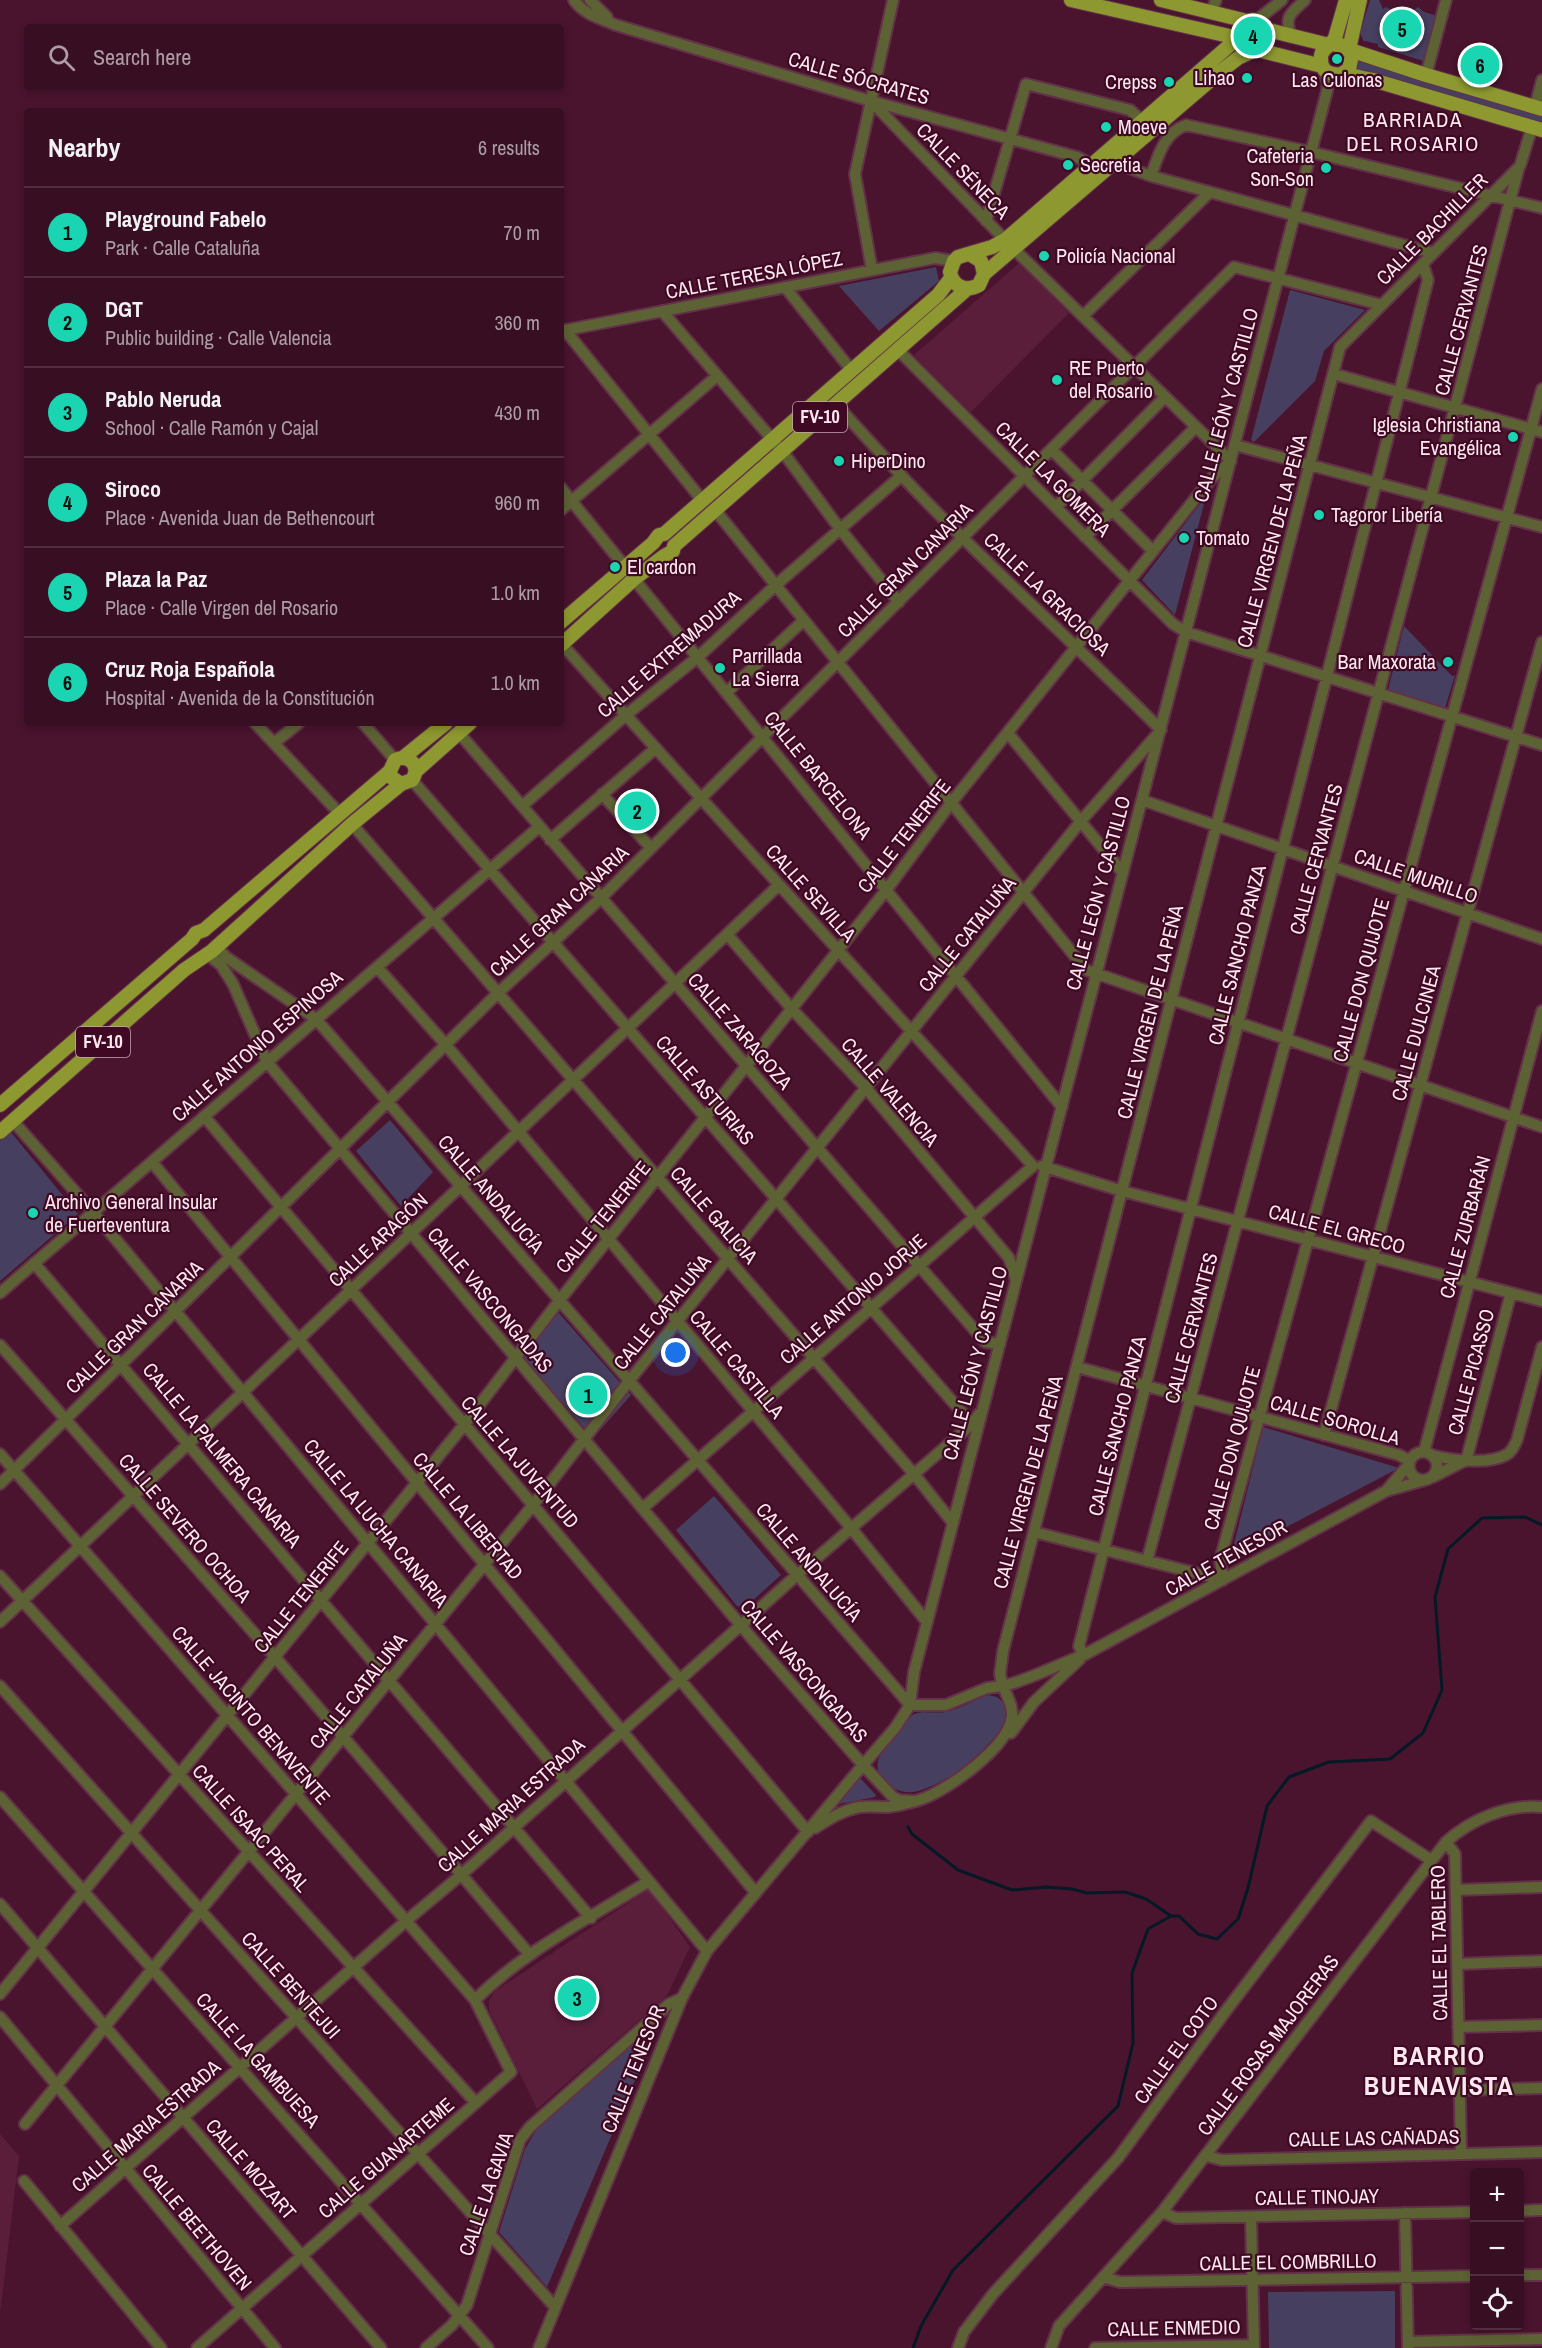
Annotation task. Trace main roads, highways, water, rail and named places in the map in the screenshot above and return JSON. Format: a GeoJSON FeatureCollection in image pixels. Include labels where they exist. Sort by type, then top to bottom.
{"type":"FeatureCollection","features":[{"type":"Feature","properties":{"kind":"main road"},"geometry":{"type":"LineString","coordinates":[[1071,0],[1238,38]]}},
{"type":"Feature","properties":{"kind":"main road"},"geometry":{"type":"LineString","coordinates":[[1161,0],[1214,6],[1262,22],[1268,30],[1269,39],[1265,46],[1255,51]]}},
{"type":"Feature","properties":{"kind":"main road"},"geometry":{"type":"LineString","coordinates":[[1323,68],[1321,56],[1335,38],[1346,0]]}},
{"type":"Feature","properties":{"kind":"main road"},"geometry":{"type":"LineString","coordinates":[[1340,75],[1346,73],[1352,64],[1349,50],[1360,0]]}},
{"type":"Feature","properties":{"kind":"main road"},"geometry":{"type":"LineString","coordinates":[[1252,20],[1241,25],[1238,38],[1241,45],[1255,51],[1323,68],[1330,74],[1352,75],[1373,80],[1537,128]]}},
{"type":"Feature","properties":{"kind":"main road"},"geometry":{"type":"LineString","coordinates":[[1171,24],[1205,38],[1215,58]]}},
{"type":"Feature","properties":{"kind":"main road"},"geometry":{"type":"LineString","coordinates":[[1268,30],[1330,45],[1341,44],[1349,50],[1538,108]]}},
{"type":"Feature","properties":{"kind":"main road","name":"FV-10"},"geometry":{"type":"LineString","coordinates":[[564,639],[716,511],[835,403],[967,289],[979,285],[984,274],[1010,244],[1092,165],[1238,38]]}},
{"type":"Feature","properties":{"kind":"main road","name":"FV-10"},"geometry":{"type":"LineString","coordinates":[[564,620],[938,295],[951,278],[951,267],[958,257],[1010,244],[1122,157],[1220,72],[1238,58],[1255,51]]}},
{"type":"Feature","properties":{"kind":"main road"},"geometry":{"type":"LineString","coordinates":[[971,255],[981,261],[984,274]]}},
{"type":"Feature","properties":{"kind":"main road"},"geometry":{"type":"LineString","coordinates":[[951,278],[967,289]]}},
{"type":"Feature","properties":{"kind":"main road"},"geometry":{"type":"LineString","coordinates":[[658,538],[672,538],[669,551],[655,552],[658,538]]}},
{"type":"Feature","properties":{"kind":"main road","name":"FV-10"},"geometry":{"type":"LineString","coordinates":[[0,1105],[192,939],[196,933],[204,930],[441,726]]}},
{"type":"Feature","properties":{"kind":"main road","name":"FV-10"},"geometry":{"type":"LineString","coordinates":[[0,1132],[184,970],[211,950],[352,824],[410,778],[467,726]]}},
{"type":"Feature","properties":{"kind":"main road"},"geometry":{"type":"LineString","coordinates":[[411,759],[415,765],[410,778],[391,777],[396,763],[411,759]]}},
{"type":"Feature","properties":{"kind":"main road"},"geometry":{"type":"LineString","coordinates":[[192,939],[194,948],[199,953],[211,950],[215,937],[211,932],[204,930]]}},
{"type":"Feature","properties":{"kind":"waterway"},"geometry":{"type":"LineString","coordinates":[[913,2348],[921,2326],[953,2270],[1118,2106],[1133,2043],[1132,1973],[1148,1929],[1171,1916],[1179,1916],[1198,1934],[1217,1939],[1238,1919],[1248,1888],[1267,1806],[1289,1777],[1329,1762],[1390,1759],[1423,1733],[1442,1690],[1435,1597],[1448,1549],[1482,1518],[1525,1517],[1542,1525]]}},
{"type":"Feature","properties":{"kind":"waterway"},"geometry":{"type":"LineString","coordinates":[[908,1827],[912,1834],[958,1870],[1012,1890],[1046,1887],[1087,1893],[1125,1892],[1146,1899],[1171,1916]]}},
{"type":"Feature","properties":{"kind":"place","name":"Plaza la Paz"},"geometry":{"type":"Point","coordinates":[1402,29]}},
{"type":"Feature","properties":{"kind":"place","name":"Siroco"},"geometry":{"type":"Point","coordinates":[1253,36]}},
{"type":"Feature","properties":{"kind":"place","name":"Las Culonas"},"geometry":{"type":"Point","coordinates":[1337,59]}},
{"type":"Feature","properties":{"kind":"place","name":"Cruz Roja Española"},"geometry":{"type":"Point","coordinates":[1480,65]}},
{"type":"Feature","properties":{"kind":"place","name":"Lihao"},"geometry":{"type":"Point","coordinates":[1247,78]}},
{"type":"Feature","properties":{"kind":"place","name":"Crepss"},"geometry":{"type":"Point","coordinates":[1169,82]}},
{"type":"Feature","properties":{"kind":"place","name":"Moeve"},"geometry":{"type":"Point","coordinates":[1106,127]}},
{"type":"Feature","properties":{"kind":"place","name":"Secretia"},"geometry":{"type":"Point","coordinates":[1068,165]}},
{"type":"Feature","properties":{"kind":"place","name":"Cafeteria Son-Son"},"geometry":{"type":"Point","coordinates":[1326,168]}},
{"type":"Feature","properties":{"kind":"place","name":"Policía Nacional"},"geometry":{"type":"Point","coordinates":[1044,256]}},
{"type":"Feature","properties":{"kind":"place","name":"RE Puerto del Rosario"},"geometry":{"type":"Point","coordinates":[1057,380]}},
{"type":"Feature","properties":{"kind":"place","name":"Iglesia Christiana Evangélica"},"geometry":{"type":"Point","coordinates":[1513,437]}},
{"type":"Feature","properties":{"kind":"place","name":"HiperDino"},"geometry":{"type":"Point","coordinates":[839,461]}},
{"type":"Feature","properties":{"kind":"place","name":"Tagoror Libería"},"geometry":{"type":"Point","coordinates":[1319,515]}},
{"type":"Feature","properties":{"kind":"place","name":"Tomato"},"geometry":{"type":"Point","coordinates":[1184,538]}},
{"type":"Feature","properties":{"kind":"place","name":"El cardon"},"geometry":{"type":"Point","coordinates":[615,567]}},
{"type":"Feature","properties":{"kind":"place","name":"Bar Maxorata"},"geometry":{"type":"Point","coordinates":[1448,662]}},
{"type":"Feature","properties":{"kind":"place","name":"Parrillada La Sierra"},"geometry":{"type":"Point","coordinates":[720,668]}},
{"type":"Feature","properties":{"kind":"place","name":"DGT"},"geometry":{"type":"Point","coordinates":[637,811]}},
{"type":"Feature","properties":{"kind":"place","name":"Archivo General Insular de Fuerteventura"},"geometry":{"type":"Point","coordinates":[33,1213]}},
{"type":"Feature","properties":{"kind":"place","name":"Playground Fabelo"},"geometry":{"type":"Point","coordinates":[588,1395]}},
{"type":"Feature","properties":{"kind":"place","name":"Pablo Neruda"},"geometry":{"type":"Point","coordinates":[577,1998]}},
{"type":"Feature","properties":{"kind":"district","name":"BARRIADA DEL ROSARIO"},"geometry":{"type":"Point","coordinates":[1413,132]}},
{"type":"Feature","properties":{"kind":"district","name":"BARRIO BUENAVISTA"},"geometry":{"type":"Point","coordinates":[1439,2071]}}]}
